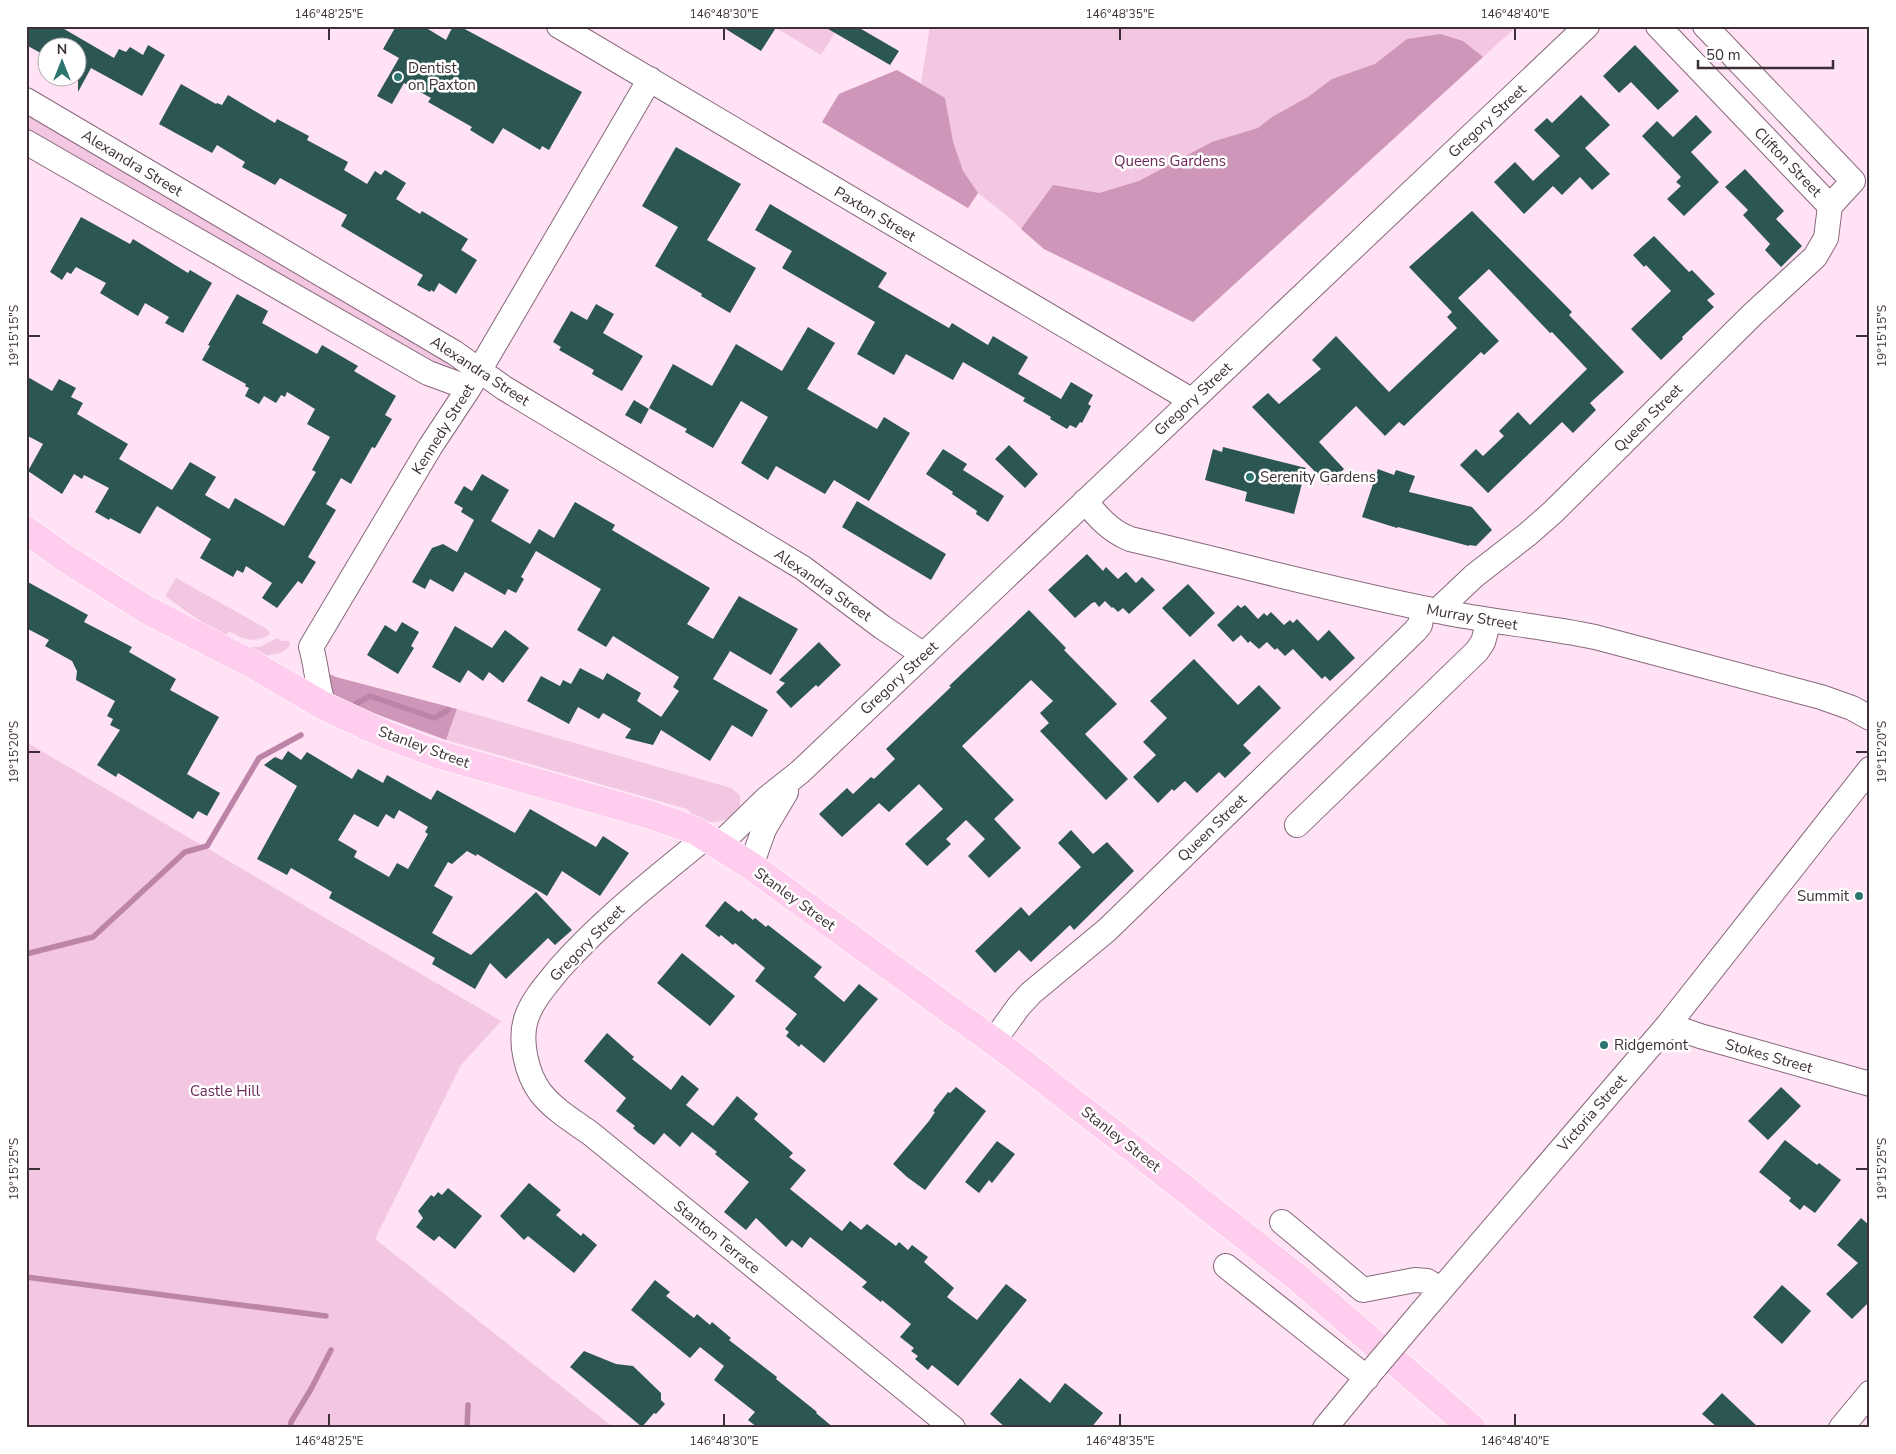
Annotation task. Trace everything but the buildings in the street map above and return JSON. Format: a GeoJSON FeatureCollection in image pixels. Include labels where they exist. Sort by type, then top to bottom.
{"type":"FeatureCollection","features":[{"type":"Feature","properties":{"kind":"main road","name":"Stanley Street"},"geometry":{"type":"LineString","coordinates":[[26,530],[65,558],[147,610],[254,665],[324,706],[384,734],[437,754],[683,825],[713,841],[994,1042],[1298,1278],[1472,1428]]}},
{"type":"Feature","properties":{"kind":"street","name":"Paxton Street"},"geometry":{"type":"LineString","coordinates":[[559,26],[1191,400]]}},
{"type":"Feature","properties":{"kind":"street","name":"Gregory Street"},"geometry":{"type":"LineString","coordinates":[[526,1020],[544,987],[575,951],[622,906],[713,841],[800,772],[1587,26]]}},
{"type":"Feature","properties":{"kind":"street","name":"Clifton Street"},"geometry":{"type":"LineString","coordinates":[[1658,26],[1830,206],[1853,181],[1705,26]]}},
{"type":"Feature","properties":{"kind":"street","name":"Kennedy Street"},"geometry":{"type":"LineString","coordinates":[[324,706],[318,690],[311,648],[430,447],[474,379],[650,80]]}},
{"type":"Feature","properties":{"kind":"street","name":"Alexandra Street"},"geometry":{"type":"LineString","coordinates":[[26,100],[455,353],[474,379]]}},
{"type":"Feature","properties":{"kind":"street","name":"Alexandra Street"},"geometry":{"type":"LineString","coordinates":[[26,142],[428,373],[474,379],[504,388],[803,568],[882,627],[924,655]]}},
{"type":"Feature","properties":{"kind":"street","name":"Queen Street"},"geometry":{"type":"LineString","coordinates":[[994,1042],[1030,993],[1107,930],[1415,631],[1430,610],[1528,534],[1553,512],[1752,314],[1815,257],[1826,238],[1830,206]]}},
{"type":"Feature","properties":{"kind":"street","name":"Murray Street"},"geometry":{"type":"LineString","coordinates":[[1085,501],[1107,526],[1118,534],[1130,539],[1430,610],[1489,621],[1572,632],[1632,646],[1821,697],[1852,708],[1870,718]]}},
{"type":"Feature","properties":{"kind":"street"},"geometry":{"type":"LineString","coordinates":[[1297,825],[1477,651],[1483,642],[1489,621]]}},
{"type":"Feature","properties":{"kind":"street","name":"Victoria Street"},"geometry":{"type":"LineString","coordinates":[[1325,1428],[1440,1289],[1668,1025],[1870,769]]}},
{"type":"Feature","properties":{"kind":"street","name":"Gregory Street"},"geometry":{"type":"LineString","coordinates":[[750,866],[760,838],[772,814],[800,772]]}},
{"type":"Feature","properties":{"kind":"street","name":"Stanton Terrace"},"geometry":{"type":"LineString","coordinates":[[526,1020],[524,1041],[527,1062],[534,1082],[549,1102],[590,1133],[953,1428]]}},
{"type":"Feature","properties":{"kind":"street","name":"Stokes Street"},"geometry":{"type":"LineString","coordinates":[[1668,1025],[1700,1036],[1870,1084]]}},
{"type":"Feature","properties":{"kind":"street"},"geometry":{"type":"LineString","coordinates":[[1282,1222],[1364,1290],[1415,1280],[1427,1282],[1440,1289]]}},
{"type":"Feature","properties":{"kind":"street"},"geometry":{"type":"LineString","coordinates":[[1226,1266],[1372,1372]]}},
{"type":"Feature","properties":{"kind":"street"},"geometry":{"type":"LineString","coordinates":[[1841,1428],[1870,1393]]}},
{"type":"Feature","properties":{"kind":"green space"},"geometry":{"type":"Polygon","coordinates":[[[773,26],[839,26],[821,55],[773,26]]]}},
{"type":"Feature","properties":{"kind":"green space","name":"Queens Gardens"},"geometry":{"type":"Polygon","coordinates":[[[930,26],[1517,26],[1193,322],[1044,249],[978,193],[968,208],[822,122],[839,94],[897,70],[921,83],[930,26]]]}},
{"type":"Feature","properties":{"kind":"green space"},"geometry":{"type":"Polygon","coordinates":[[[26,112],[455,366],[458,373],[437,370],[26,133],[26,112]]]}},
{"type":"Feature","properties":{"kind":"green space"},"geometry":{"type":"Polygon","coordinates":[[[176,578],[267,629],[270,634],[259,639],[249,640],[229,631],[224,638],[165,596],[176,578]]]}},
{"type":"Feature","properties":{"kind":"green space"},"geometry":{"type":"Polygon","coordinates":[[[277,638],[282,641],[289,641],[290,646],[281,653],[264,656],[250,647],[260,647],[277,638]]]}},
{"type":"Feature","properties":{"kind":"green space"},"geometry":{"type":"Polygon","coordinates":[[[457,709],[731,788],[740,795],[740,808],[734,814],[721,821],[706,821],[699,819],[687,809],[446,740],[457,709]]]}},
{"type":"Feature","properties":{"kind":"green space","name":"Castle Hill"},"geometry":{"type":"Polygon","coordinates":[[[26,742],[501,1021],[461,1065],[375,1239],[614,1428],[26,1428],[26,742]]]}},
{"type":"Feature","properties":{"kind":"shaded area"},"geometry":{"type":"Polygon","coordinates":[[[1440,34],[1463,41],[1483,57],[1193,322],[1044,249],[1021,229],[1053,185],[1099,193],[1139,181],[1212,142],[1258,128],[1272,117],[1308,97],[1332,79],[1375,64],[1407,39],[1440,34]]]}},
{"type":"Feature","properties":{"kind":"shaded area"},"geometry":{"type":"Polygon","coordinates":[[[897,70],[945,98],[953,142],[963,171],[978,193],[968,208],[822,122],[839,94],[897,70]]]}},
{"type":"Feature","properties":{"kind":"shaded area"},"geometry":{"type":"Polygon","coordinates":[[[320,670],[336,677],[457,709],[446,740],[330,697],[320,670]]]}},
{"type":"Feature","properties":{"kind":"waterway"},"geometry":{"type":"LineString","coordinates":[[354,705],[370,696],[434,718],[448,710]]}},
{"type":"Feature","properties":{"kind":"waterway"},"geometry":{"type":"LineString","coordinates":[[26,954],[93,937],[185,852],[207,846],[259,758],[301,735]]}},
{"type":"Feature","properties":{"kind":"waterway"},"geometry":{"type":"LineString","coordinates":[[26,1277],[326,1316]]}},
{"type":"Feature","properties":{"kind":"waterway"},"geometry":{"type":"LineString","coordinates":[[290,1428],[291,1422],[331,1350]]}},
{"type":"Feature","properties":{"kind":"waterway"},"geometry":{"type":"LineString","coordinates":[[467,1428],[468,1405]]}},
{"type":"Feature","properties":{"kind":"place","name":"Dentist on Paxton"},"geometry":{"type":"Point","coordinates":[398,77]}},
{"type":"Feature","properties":{"kind":"place","name":"Serenity Gardens"},"geometry":{"type":"Point","coordinates":[1250,477]}},
{"type":"Feature","properties":{"kind":"place","name":"Summit"},"geometry":{"type":"Point","coordinates":[1859,896]}},
{"type":"Feature","properties":{"kind":"place","name":"Ridgemont"},"geometry":{"type":"Point","coordinates":[1604,1045]}}]}
